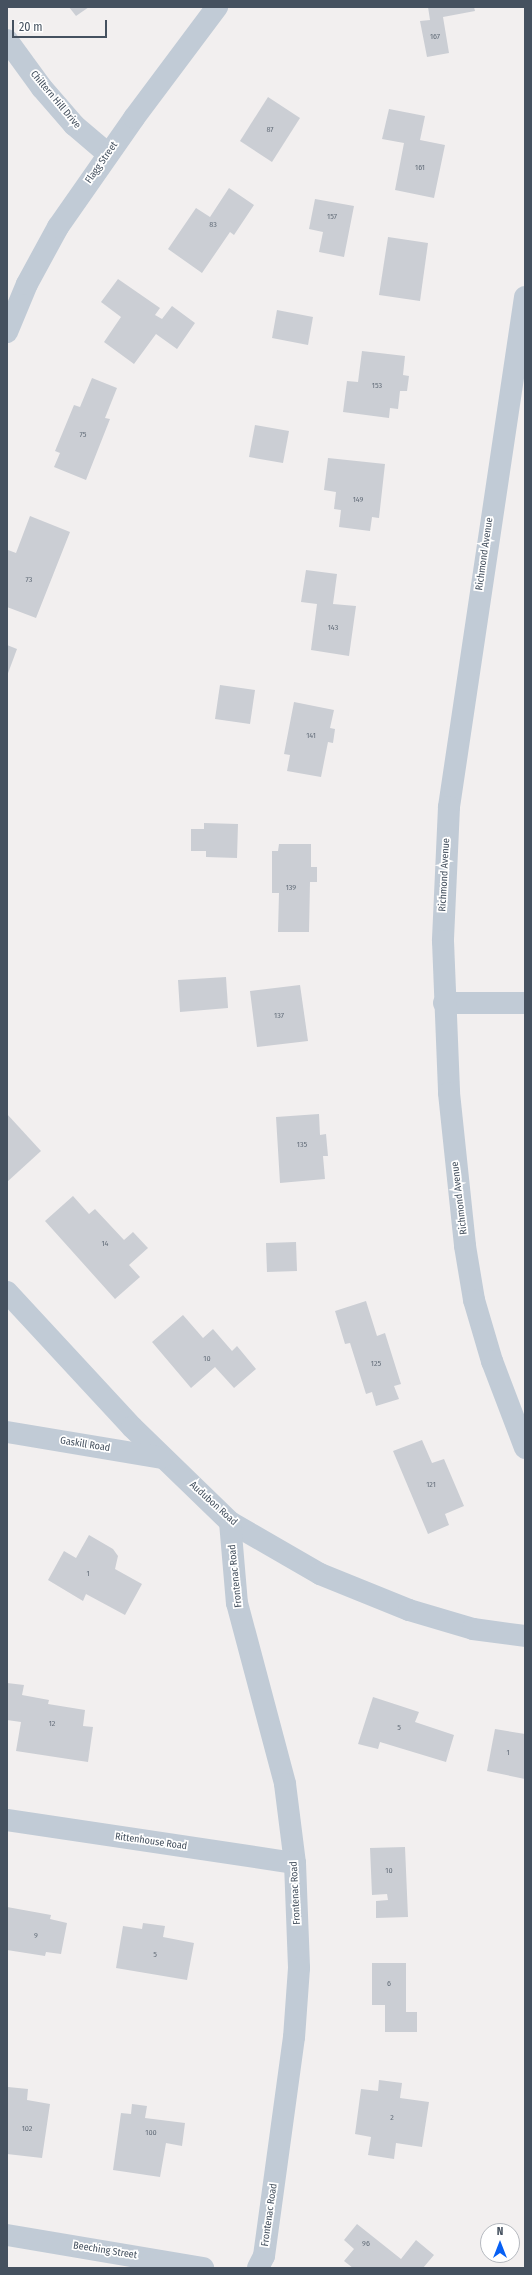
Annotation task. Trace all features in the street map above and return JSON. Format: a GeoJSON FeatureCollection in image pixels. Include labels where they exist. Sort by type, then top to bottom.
{"type":"FeatureCollection","features":[{"type":"Feature","properties":{"kind":"street","name":"Flagg Street"},"geometry":{"type":"LineString","coordinates":[[7,332],[27,284],[58,227],[108,154],[217,7]]}},
{"type":"Feature","properties":{"kind":"street","name":"Chiltern Hill Drive"},"geometry":{"type":"LineString","coordinates":[[7,40],[42,88],[74,126],[108,154]]}},
{"type":"Feature","properties":{"kind":"street","name":"Richmond Avenue"},"geometry":{"type":"LineString","coordinates":[[525,297],[449,807],[444,878],[444,1003],[455,1164],[474,1300],[492,1361],[525,1448]]}},
{"type":"Feature","properties":{"kind":"street"},"geometry":{"type":"LineString","coordinates":[[444,1003],[525,1003]]}},
{"type":"Feature","properties":{"kind":"street","name":"Audubon Road"},"geometry":{"type":"LineString","coordinates":[[7,1292],[162,1458],[230,1522],[320,1574],[409,1610],[473,1629],[525,1636]]}},
{"type":"Feature","properties":{"kind":"street","name":"Gaskill Road"},"geometry":{"type":"LineString","coordinates":[[7,1432],[162,1458]]}},
{"type":"Feature","properties":{"kind":"street","name":"Frontenac Road"},"geometry":{"type":"LineString","coordinates":[[230,1522],[238,1603],[285,1784],[295,1863],[299,1968],[294,2038],[285,2118],[264,2256],[258,2268]]}},
{"type":"Feature","properties":{"kind":"street","name":"Rittenhouse Road"},"geometry":{"type":"LineString","coordinates":[[7,1820],[295,1863]]}},
{"type":"Feature","properties":{"kind":"street","name":"Beeching Street"},"geometry":{"type":"LineString","coordinates":[[7,2235],[203,2268]]}},
{"type":"Feature","properties":{"kind":"building"},"geometry":{"type":"Polygon","coordinates":[[[69,7],[89,7],[76,16],[69,7]]]}},
{"type":"Feature","properties":{"kind":"building"},"geometry":{"type":"Polygon","coordinates":[[[428,7],[474,7],[475,11],[443,17],[449,53],[427,57],[420,21],[430,20],[428,7]]]}},
{"type":"Feature","properties":{"kind":"building"},"geometry":{"type":"Polygon","coordinates":[[[268,97],[300,118],[272,162],[240,141],[268,97]]]}},
{"type":"Feature","properties":{"kind":"building"},"geometry":{"type":"Polygon","coordinates":[[[389,109],[425,116],[420,140],[445,145],[434,198],[395,190],[404,143],[382,139],[389,109]]]}},
{"type":"Feature","properties":{"kind":"building"},"geometry":{"type":"Polygon","coordinates":[[[229,188],[254,205],[234,235],[230,232],[202,273],[168,249],[196,208],[210,217],[229,188]]]}},
{"type":"Feature","properties":{"kind":"building"},"geometry":{"type":"Polygon","coordinates":[[[315,199],[354,206],[344,257],[319,252],[323,232],[309,229],[315,199]]]}},
{"type":"Feature","properties":{"kind":"building"},"geometry":{"type":"Polygon","coordinates":[[[388,237],[428,243],[420,301],[379,295],[388,237]]]}},
{"type":"Feature","properties":{"kind":"building"},"geometry":{"type":"Polygon","coordinates":[[[118,279],[160,308],[155,315],[162,319],[172,306],[195,323],[177,349],[156,334],[134,364],[104,342],[121,317],[101,302],[118,279]]]}},
{"type":"Feature","properties":{"kind":"building"},"geometry":{"type":"Polygon","coordinates":[[[277,310],[313,317],[308,345],[272,338],[277,310]]]}},
{"type":"Feature","properties":{"kind":"building"},"geometry":{"type":"Polygon","coordinates":[[[362,351],[405,356],[403,375],[409,376],[407,391],[400,391],[398,409],[390,408],[389,418],[343,412],[347,381],[358,382],[362,351]]]}},
{"type":"Feature","properties":{"kind":"building"},"geometry":{"type":"Polygon","coordinates":[[[92,378],[117,388],[105,418],[110,419],[86,480],[54,467],[60,453],[55,451],[74,405],[80,407],[92,378]]]}},
{"type":"Feature","properties":{"kind":"building"},"geometry":{"type":"Polygon","coordinates":[[[255,425],[289,431],[283,463],[249,457],[255,425]]]}},
{"type":"Feature","properties":{"kind":"building"},"geometry":{"type":"Polygon","coordinates":[[[328,458],[385,464],[379,518],[372,517],[370,531],[339,527],[341,510],[334,509],[336,492],[324,490],[328,458]]]}},
{"type":"Feature","properties":{"kind":"building"},"geometry":{"type":"Polygon","coordinates":[[[30,516],[70,532],[36,618],[7,607],[7,553],[8,550],[16,553],[30,516]]]}},
{"type":"Feature","properties":{"kind":"building"},"geometry":{"type":"Polygon","coordinates":[[[306,570],[337,574],[333,604],[356,606],[349,656],[311,650],[317,604],[301,602],[306,570]]]}},
{"type":"Feature","properties":{"kind":"building"},"geometry":{"type":"Polygon","coordinates":[[[7,645],[17,649],[7,676],[7,645]]]}},
{"type":"Feature","properties":{"kind":"building"},"geometry":{"type":"Polygon","coordinates":[[[220,685],[255,690],[250,724],[215,719],[220,685]]]}},
{"type":"Feature","properties":{"kind":"building"},"geometry":{"type":"Polygon","coordinates":[[[294,702],[334,710],[330,728],[335,729],[333,743],[328,742],[321,777],[287,771],[290,755],[284,754],[294,702]]]}},
{"type":"Feature","properties":{"kind":"building"},"geometry":{"type":"Polygon","coordinates":[[[204,823],[238,824],[237,858],[206,857],[206,851],[191,851],[191,829],[204,829],[204,823]]]}},
{"type":"Feature","properties":{"kind":"building"},"geometry":{"type":"Polygon","coordinates":[[[279,844],[311,844],[311,867],[317,867],[317,882],[310,882],[309,932],[278,932],[279,893],[272,893],[272,851],[278,851],[279,844]]]}},
{"type":"Feature","properties":{"kind":"building"},"geometry":{"type":"Polygon","coordinates":[[[226,977],[228,1008],[180,1012],[178,980],[226,977]]]}},
{"type":"Feature","properties":{"kind":"building"},"geometry":{"type":"Polygon","coordinates":[[[300,985],[308,1041],[257,1047],[250,991],[300,985]]]}},
{"type":"Feature","properties":{"kind":"building"},"geometry":{"type":"Polygon","coordinates":[[[7,1114],[41,1151],[7,1182],[7,1114]]]}},
{"type":"Feature","properties":{"kind":"building"},"geometry":{"type":"Polygon","coordinates":[[[319,1114],[320,1135],[326,1134],[328,1156],[323,1156],[325,1179],[280,1183],[276,1117],[319,1114]]]}},
{"type":"Feature","properties":{"kind":"building"},"geometry":{"type":"Polygon","coordinates":[[[73,1196],[89,1214],[95,1209],[124,1240],[133,1232],[148,1248],[129,1265],[140,1277],[115,1299],[45,1221],[73,1196]]]}},
{"type":"Feature","properties":{"kind":"building"},"geometry":{"type":"Polygon","coordinates":[[[296,1242],[297,1271],[267,1272],[266,1243],[296,1242]]]}},
{"type":"Feature","properties":{"kind":"building"},"geometry":{"type":"Polygon","coordinates":[[[366,1301],[377,1336],[385,1333],[401,1384],[394,1386],[399,1399],[376,1406],[372,1392],[366,1394],[350,1343],[345,1344],[335,1311],[366,1301]]]}},
{"type":"Feature","properties":{"kind":"building"},"geometry":{"type":"Polygon","coordinates":[[[183,1315],[203,1338],[213,1329],[232,1351],[237,1346],[256,1369],[234,1388],[215,1367],[191,1388],[152,1342],[183,1315]]]}},
{"type":"Feature","properties":{"kind":"building"},"geometry":{"type":"Polygon","coordinates":[[[422,1440],[432,1463],[444,1459],[464,1506],[445,1514],[449,1525],[428,1534],[393,1451],[422,1440]]]}},
{"type":"Feature","properties":{"kind":"building"},"geometry":{"type":"Polygon","coordinates":[[[89,1535],[113,1549],[118,1556],[115,1569],[142,1584],[125,1615],[86,1594],[83,1601],[48,1580],[64,1551],[76,1558],[89,1535]]]}},
{"type":"Feature","properties":{"kind":"building"},"geometry":{"type":"Polygon","coordinates":[[[7,1683],[24,1685],[22,1695],[49,1700],[48,1704],[85,1710],[83,1726],[93,1727],[88,1762],[16,1751],[21,1722],[7,1720],[7,1683]]]}},
{"type":"Feature","properties":{"kind":"building"},"geometry":{"type":"Polygon","coordinates":[[[373,1697],[419,1712],[415,1722],[454,1735],[446,1762],[380,1742],[378,1749],[358,1744],[373,1697]]]}},
{"type":"Feature","properties":{"kind":"building"},"geometry":{"type":"Polygon","coordinates":[[[495,1729],[525,1734],[525,1779],[487,1771],[495,1729]]]}},
{"type":"Feature","properties":{"kind":"building"},"geometry":{"type":"Polygon","coordinates":[[[405,1847],[408,1917],[376,1918],[376,1901],[388,1900],[387,1894],[372,1895],[370,1848],[405,1847]]]}},
{"type":"Feature","properties":{"kind":"building"},"geometry":{"type":"Polygon","coordinates":[[[7,1907],[51,1915],[50,1919],[67,1923],[61,1954],[46,1952],[45,1956],[7,1950],[7,1907]]]}},
{"type":"Feature","properties":{"kind":"building"},"geometry":{"type":"Polygon","coordinates":[[[143,1923],[165,1926],[163,1937],[194,1943],[187,1980],[116,1968],[123,1926],[142,1929],[143,1923]]]}},
{"type":"Feature","properties":{"kind":"building"},"geometry":{"type":"Polygon","coordinates":[[[372,1963],[406,1963],[406,2012],[417,2012],[417,2032],[385,2032],[385,2005],[372,2005],[372,1963]]]}},
{"type":"Feature","properties":{"kind":"building"},"geometry":{"type":"Polygon","coordinates":[[[379,2080],[402,2083],[400,2098],[429,2102],[422,2147],[396,2143],[394,2159],[368,2155],[371,2137],[355,2134],[361,2089],[378,2091],[379,2080]]]}},
{"type":"Feature","properties":{"kind":"building"},"geometry":{"type":"Polygon","coordinates":[[[8,2087],[28,2089],[27,2100],[50,2104],[42,2158],[7,2154],[8,2087]]]}},
{"type":"Feature","properties":{"kind":"building"},"geometry":{"type":"Polygon","coordinates":[[[132,2104],[147,2106],[145,2118],[185,2123],[182,2146],[166,2143],[160,2177],[113,2170],[121,2113],[131,2114],[132,2104]]]}},
{"type":"Feature","properties":{"kind":"building"},"geometry":{"type":"Polygon","coordinates":[[[357,2224],[401,2259],[416,2240],[434,2255],[423,2268],[353,2268],[344,2261],[354,2249],[344,2240],[357,2224]]]}}]}
